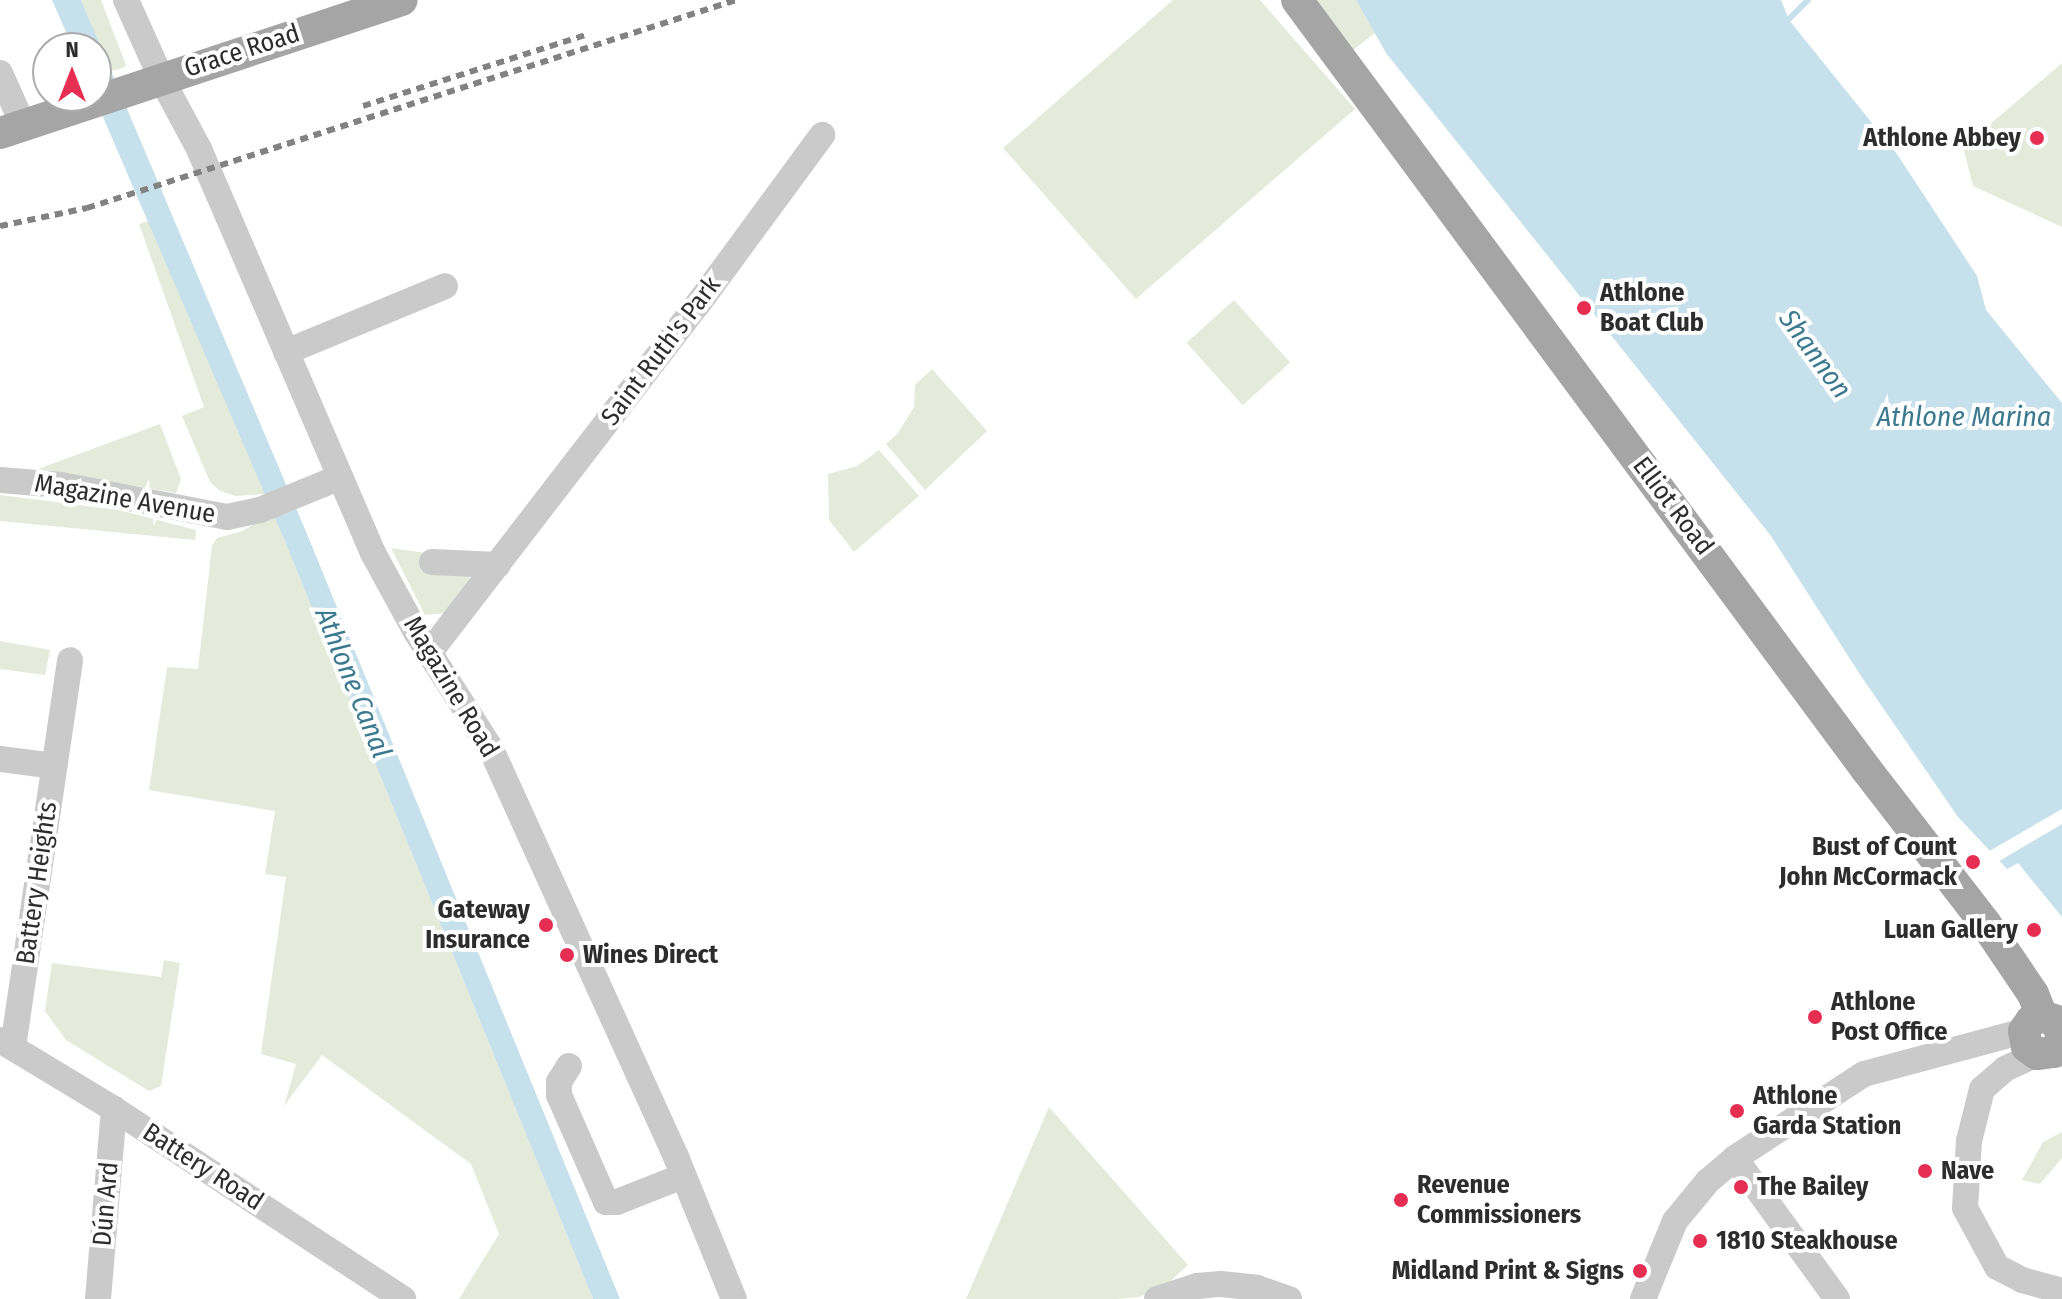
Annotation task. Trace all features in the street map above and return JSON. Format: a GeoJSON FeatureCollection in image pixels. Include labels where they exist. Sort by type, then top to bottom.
{"type":"FeatureCollection","features":[{"type":"Feature","properties":{"kind":"main road","name":"Grace Road"},"geometry":{"type":"LineString","coordinates":[[12,129],[402,0]]}},
{"type":"Feature","properties":{"kind":"main road","name":"Elliot Road"},"geometry":{"type":"LineString","coordinates":[[1297,0],[1866,769],[1985,923],[2033,994],[2050,1037]]}},
{"type":"Feature","properties":{"kind":"street","name":"Magazine Road"},"geometry":{"type":"LineString","coordinates":[[126,0],[161,78],[199,149],[338,478],[373,553],[429,653],[491,749],[683,1176],[734,1299]]}},
{"type":"Feature","properties":{"kind":"street"},"geometry":{"type":"LineString","coordinates":[[0,73],[12,129]]}},
{"type":"Feature","properties":{"kind":"street","name":"Saint Ruth's Park"},"geometry":{"type":"LineString","coordinates":[[429,653],[698,304],[822,135]]}},
{"type":"Feature","properties":{"kind":"street"},"geometry":{"type":"LineString","coordinates":[[286,352],[445,286]]}},
{"type":"Feature","properties":{"kind":"street","name":"Magazine Avenue"},"geometry":{"type":"LineString","coordinates":[[0,480],[61,485],[227,517],[260,510],[338,478]]}},
{"type":"Feature","properties":{"kind":"street"},"geometry":{"type":"LineString","coordinates":[[432,562],[498,565]]}},
{"type":"Feature","properties":{"kind":"street","name":"Battery Heights"},"geometry":{"type":"LineString","coordinates":[[7,1043],[55,766],[70,660]]}},
{"type":"Feature","properties":{"kind":"street","name":"Battery Heights"},"geometry":{"type":"LineString","coordinates":[[0,759],[55,766]]}},
{"type":"Feature","properties":{"kind":"street"},"geometry":{"type":"LineString","coordinates":[[1643,1299],[1675,1221],[1708,1181],[1735,1158],[1864,1074],[2050,1037]]}},
{"type":"Feature","properties":{"kind":"street"},"geometry":{"type":"LineString","coordinates":[[2050,1037],[1989,1079],[1982,1089],[1969,1141],[1965,1208],[1997,1267],[2022,1280],[2062,1291]]}},
{"type":"Feature","properties":{"kind":"street","name":"Battery Road"},"geometry":{"type":"LineString","coordinates":[[7,1043],[114,1109],[403,1299]]}},
{"type":"Feature","properties":{"kind":"street"},"geometry":{"type":"LineString","coordinates":[[569,1066],[559,1082],[559,1095],[606,1202],[617,1202],[683,1176]]}},
{"type":"Feature","properties":{"kind":"street","name":"Dún Ard"},"geometry":{"type":"LineString","coordinates":[[98,1299],[114,1109]]}},
{"type":"Feature","properties":{"kind":"street"},"geometry":{"type":"LineString","coordinates":[[1735,1158],[1837,1299]]}},
{"type":"Feature","properties":{"kind":"street"},"geometry":{"type":"LineString","coordinates":[[1157,1299],[1197,1286],[1221,1284],[1257,1288],[1289,1299]]}},
{"type":"Feature","properties":{"kind":"green space"},"geometry":{"type":"Polygon","coordinates":[[[81,0],[101,0],[126,65],[123,68],[112,71],[112,32],[94,32],[81,0]]]}},
{"type":"Feature","properties":{"kind":"green space"},"geometry":{"type":"Polygon","coordinates":[[[1173,0],[1260,0],[1355,109],[1136,299],[1003,148],[1173,0]]]}},
{"type":"Feature","properties":{"kind":"green space"},"geometry":{"type":"Polygon","coordinates":[[[1315,0],[1356,0],[1375,33],[1352,51],[1315,0]]]}},
{"type":"Feature","properties":{"kind":"green space"},"geometry":{"type":"Polygon","coordinates":[[[2062,63],[2062,227],[1973,186],[1963,147],[2062,63]]]}},
{"type":"Feature","properties":{"kind":"green space"},"geometry":{"type":"Polygon","coordinates":[[[149,221],[266,494],[235,496],[220,491],[210,482],[182,416],[204,407],[139,224],[149,221]]]}},
{"type":"Feature","properties":{"kind":"green space"},"geometry":{"type":"Polygon","coordinates":[[[1234,300],[1290,362],[1243,405],[1186,343],[1234,300]]]}},
{"type":"Feature","properties":{"kind":"green space"},"geometry":{"type":"Polygon","coordinates":[[[932,369],[987,431],[925,490],[886,444],[898,433],[914,407],[915,385],[932,369]]]}},
{"type":"Feature","properties":{"kind":"green space"},"geometry":{"type":"Polygon","coordinates":[[[160,424],[181,479],[176,493],[38,469],[160,424]]]}},
{"type":"Feature","properties":{"kind":"green space"},"geometry":{"type":"Polygon","coordinates":[[[879,450],[919,496],[854,552],[829,520],[828,474],[857,466],[879,450]]]}},
{"type":"Feature","properties":{"kind":"green space"},"geometry":{"type":"Polygon","coordinates":[[[0,495],[119,510],[196,530],[195,540],[0,521],[0,495]]]}},
{"type":"Feature","properties":{"kind":"green space"},"geometry":{"type":"Polygon","coordinates":[[[274,513],[593,1299],[459,1299],[499,1234],[471,1164],[322,1055],[284,1106],[296,1064],[261,1054],[286,877],[265,874],[275,811],[149,790],[167,667],[198,669],[212,546],[217,538],[242,531],[274,513]]]}},
{"type":"Feature","properties":{"kind":"green space"},"geometry":{"type":"Polygon","coordinates":[[[391,548],[426,553],[470,576],[469,582],[445,613],[425,615],[391,548]]]}},
{"type":"Feature","properties":{"kind":"green space"},"geometry":{"type":"Polygon","coordinates":[[[0,641],[50,650],[45,675],[0,669],[0,641]]]}},
{"type":"Feature","properties":{"kind":"green space"},"geometry":{"type":"Polygon","coordinates":[[[164,960],[180,963],[161,1086],[149,1091],[66,1040],[45,1011],[52,963],[161,977],[164,960]]]}},
{"type":"Feature","properties":{"kind":"green space"},"geometry":{"type":"Polygon","coordinates":[[[1049,1107],[1188,1265],[1164,1287],[1139,1297],[1116,1299],[966,1299],[1049,1107]]]}},
{"type":"Feature","properties":{"kind":"green space"},"geometry":{"type":"Polygon","coordinates":[[[2062,1132],[2062,1158],[2040,1184],[2022,1180],[2043,1142],[2062,1132]]]}},
{"type":"Feature","properties":{"kind":"water"},"geometry":{"type":"Polygon","coordinates":[[[52,0],[81,0],[95,32],[66,32],[52,0]]]}},
{"type":"Feature","properties":{"kind":"water"},"geometry":{"type":"Polygon","coordinates":[[[1356,0],[1781,0],[1789,20],[1897,154],[1977,276],[1986,310],[2062,403],[2062,917],[2018,863],[2007,869],[1958,817],[1861,676],[1771,536],[1386,53],[1356,0]]]}},
{"type":"Feature","properties":{"kind":"water","name":"Athlone Canal"},"geometry":{"type":"Polygon","coordinates":[[[112,73],[307,534],[620,1299],[593,1299],[284,539],[101,112],[112,112],[112,73]]]}},
{"type":"Feature","properties":{"kind":"pier"},"geometry":{"type":"Polygon","coordinates":[[[2062,809],[2062,824],[1996,863],[1986,853],[2062,809]]]}},
{"type":"Feature","properties":{"kind":"waterway"},"geometry":{"type":"LineString","coordinates":[[1785,23],[1808,0]]}},
{"type":"Feature","properties":{"kind":"railway"},"geometry":{"type":"LineString","coordinates":[[0,226],[87,208],[736,0]]}},
{"type":"Feature","properties":{"kind":"railway"},"geometry":{"type":"LineString","coordinates":[[363,106],[588,34]]}},
{"type":"Feature","properties":{"kind":"place","name":"Athlone Abbey"},"geometry":{"type":"Point","coordinates":[2037,138]}},
{"type":"Feature","properties":{"kind":"place","name":"Athlone Boat Club"},"geometry":{"type":"Point","coordinates":[1584,308]}},
{"type":"Feature","properties":{"kind":"place","name":"Bust of Count John McCormack"},"geometry":{"type":"Point","coordinates":[1973,862]}},
{"type":"Feature","properties":{"kind":"place","name":"Gateway Insurance"},"geometry":{"type":"Point","coordinates":[546,925]}},
{"type":"Feature","properties":{"kind":"place","name":"Luan Gallery"},"geometry":{"type":"Point","coordinates":[2034,930]}},
{"type":"Feature","properties":{"kind":"place","name":"Wines Direct"},"geometry":{"type":"Point","coordinates":[567,955]}},
{"type":"Feature","properties":{"kind":"place","name":"Athlone Post Office"},"geometry":{"type":"Point","coordinates":[1815,1017]}},
{"type":"Feature","properties":{"kind":"place","name":"Athlone Garda Station"},"geometry":{"type":"Point","coordinates":[1737,1111]}},
{"type":"Feature","properties":{"kind":"place","name":"Nave"},"geometry":{"type":"Point","coordinates":[1925,1171]}},
{"type":"Feature","properties":{"kind":"place","name":"The Bailey"},"geometry":{"type":"Point","coordinates":[1741,1187]}},
{"type":"Feature","properties":{"kind":"place","name":"Revenue Commissioners"},"geometry":{"type":"Point","coordinates":[1401,1200]}},
{"type":"Feature","properties":{"kind":"place","name":"1810 Steakhouse"},"geometry":{"type":"Point","coordinates":[1700,1241]}},
{"type":"Feature","properties":{"kind":"place","name":"Midland Print & Signs"},"geometry":{"type":"Point","coordinates":[1640,1271]}},
{"type":"Feature","properties":{"kind":"water label","name":"Shannon"},"geometry":{"type":"Point","coordinates":[1815,354]}},
{"type":"Feature","properties":{"kind":"water label","name":"Athlone Marina"},"geometry":{"type":"Point","coordinates":[1964,417]}}]}
